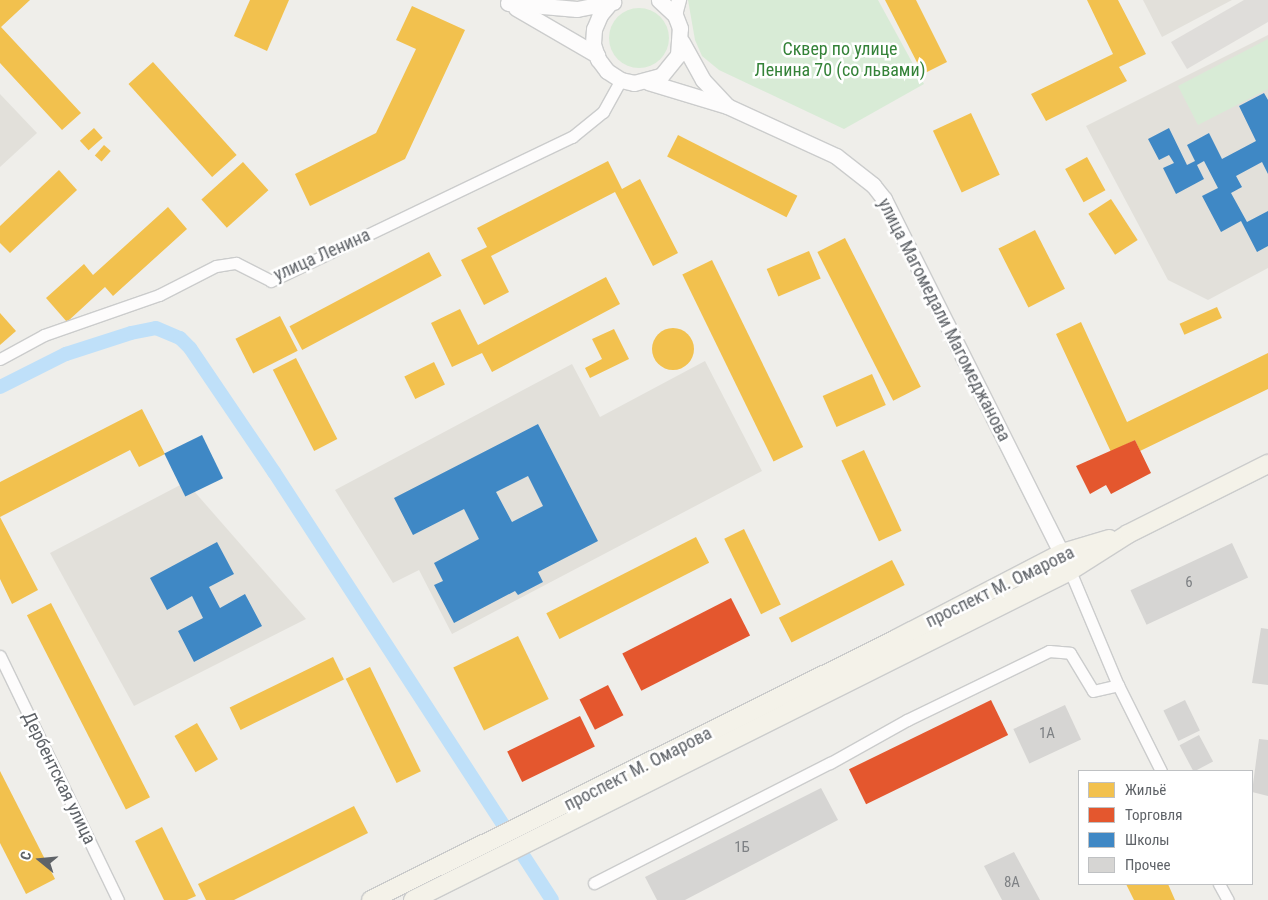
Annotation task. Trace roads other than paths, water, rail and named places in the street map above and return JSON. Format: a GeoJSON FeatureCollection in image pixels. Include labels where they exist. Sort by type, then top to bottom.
{"type":"FeatureCollection","features":[{"type":"Feature","properties":{"kind":"main road"},"geometry":{"type":"LineString","coordinates":[[659,0],[675,15]]}},
{"type":"Feature","properties":{"kind":"main road"},"geometry":{"type":"LineString","coordinates":[[505,2],[578,9],[613,2]]}},
{"type":"Feature","properties":{"kind":"main road"},"geometry":{"type":"LineString","coordinates":[[505,2],[597,55]]}},
{"type":"Feature","properties":{"kind":"main road"},"geometry":{"type":"LineString","coordinates":[[613,2],[600,15],[594,29],[597,55],[607,71],[621,80]]}},
{"type":"Feature","properties":{"kind":"main road","name":"улица Магомедали Магомеджанова"},"geometry":{"type":"LineString","coordinates":[[675,15],[682,42],[703,80],[726,106]]}},
{"type":"Feature","properties":{"kind":"main road"},"geometry":{"type":"LineString","coordinates":[[648,82],[671,67],[682,42]]}},
{"type":"Feature","properties":{"kind":"main road","name":"улица Магомедали Магомеджанова"},"geometry":{"type":"LineString","coordinates":[[621,80],[648,82],[726,106],[836,156],[873,185],[884,199],[1070,571]]}},
{"type":"Feature","properties":{"kind":"main road"},"geometry":{"type":"LineString","coordinates":[[1128,534],[1268,464]]}},
{"type":"Feature","properties":{"kind":"main road","name":"проспект М. Омарова"},"geometry":{"type":"LineString","coordinates":[[537,829],[1062,553],[1128,534]]}},
{"type":"Feature","properties":{"kind":"main road","name":"проспект М. Омарова"},"geometry":{"type":"LineString","coordinates":[[371,900],[537,829],[1070,571],[1128,534]]}},
{"type":"Feature","properties":{"kind":"main road","name":"проспект М. Омарова"},"geometry":{"type":"LineString","coordinates":[[413,900],[503,845]]}},
{"type":"Feature","properties":{"kind":"street"},"geometry":{"type":"LineString","coordinates":[[675,15],[679,0]]}},
{"type":"Feature","properties":{"kind":"street","name":"улица Ленина"},"geometry":{"type":"LineString","coordinates":[[0,359],[44,335],[159,294],[216,266],[236,262],[271,281],[572,137],[603,112],[621,80]]}},
{"type":"Feature","properties":{"kind":"street"},"geometry":{"type":"LineString","coordinates":[[1070,571],[1118,685],[1160,770]]}},
{"type":"Feature","properties":{"kind":"street"},"geometry":{"type":"LineString","coordinates":[[594,882],[830,763],[908,720],[1049,651],[1070,653],[1093,691],[1118,685]]}},
{"type":"Feature","properties":{"kind":"street","name":"Дербентская улица"},"geometry":{"type":"LineString","coordinates":[[0,656],[118,900]]}},
{"type":"Feature","properties":{"kind":"street"},"geometry":{"type":"LineString","coordinates":[[1220,885],[1228,900]]}},
{"type":"Feature","properties":{"kind":"waterway"},"geometry":{"type":"LineString","coordinates":[[0,387],[66,354],[131,333],[156,328],[180,338],[190,348],[274,472],[552,900]]}},
{"type":"Feature","properties":{"kind":"park label","name":"Сквер по улице Ленина 70 (со львами)"},"geometry":{"type":"Point","coordinates":[840,60]}}]}
